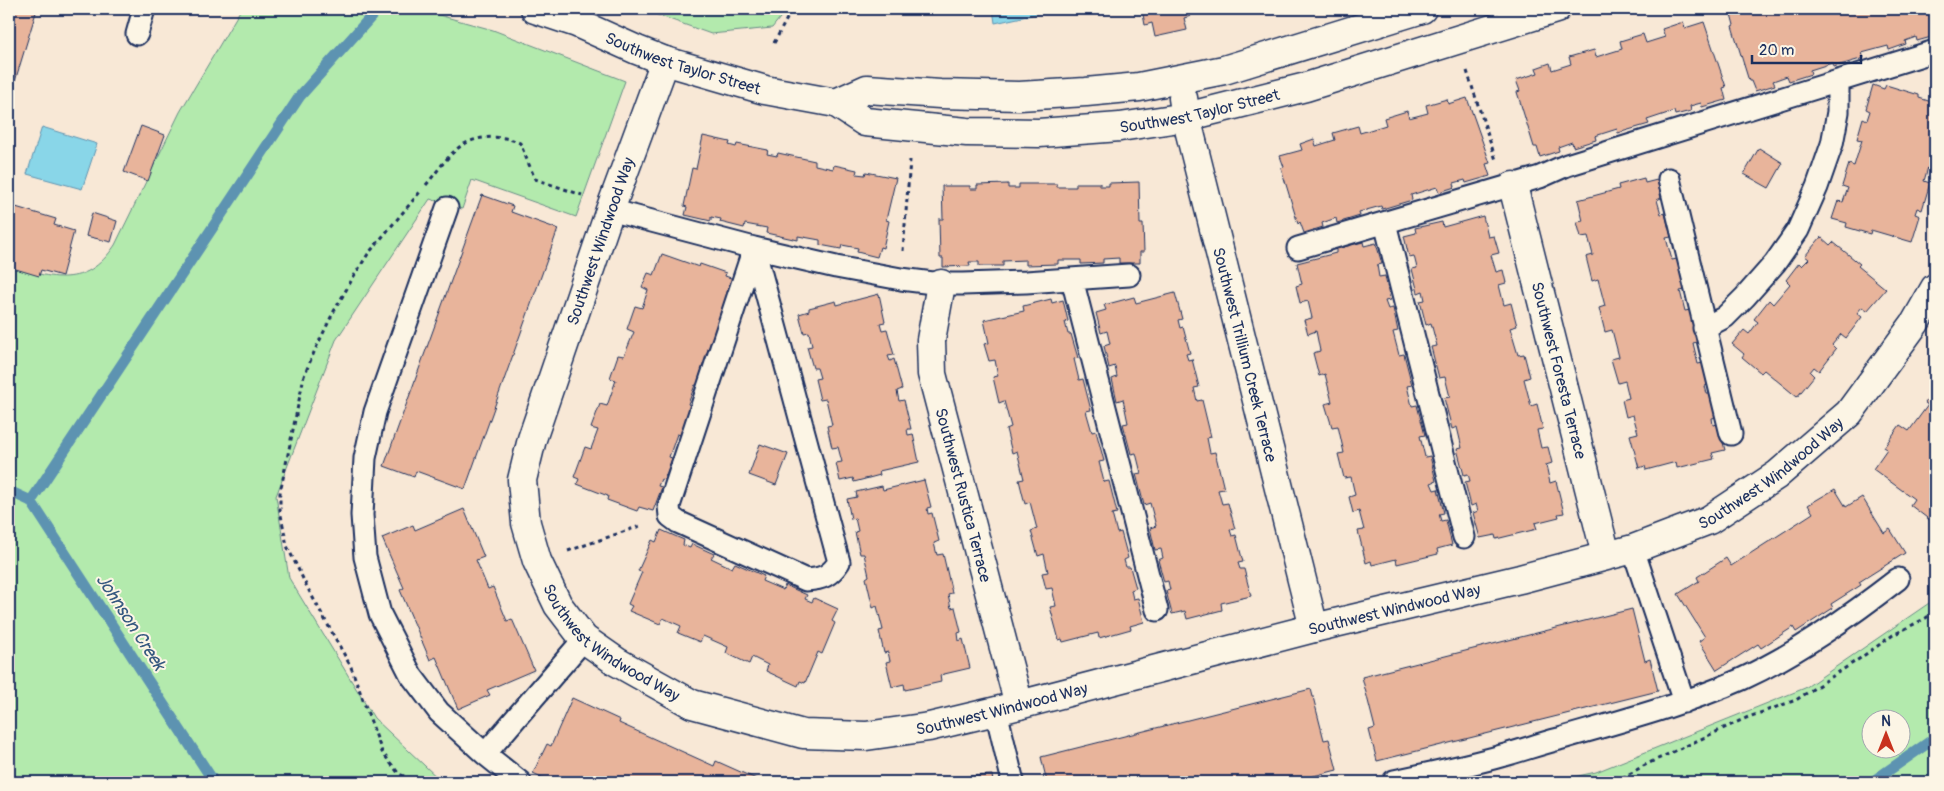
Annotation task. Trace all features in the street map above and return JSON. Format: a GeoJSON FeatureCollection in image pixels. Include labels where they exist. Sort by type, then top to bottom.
{"type":"FeatureCollection","features":[{"type":"Feature","properties":{"kind":"street","name":"Southwest Taylor Street"},"geometry":{"type":"LineString","coordinates":[[535,9],[578,23],[665,61],[765,90],[836,103],[865,122],[967,132],[1039,133],[1120,127],[1186,117],[1306,86],[1556,9]]}},
{"type":"Feature","properties":{"kind":"street","name":"Southwest Taylor Street"},"geometry":{"type":"LineString","coordinates":[[836,103],[867,89],[940,94],[1020,96],[1122,88],[1180,79],[1224,70],[1422,9]]}},
{"type":"Feature","properties":{"kind":"street","name":"Southwest Windwood Way"},"geometry":{"type":"LineString","coordinates":[[665,61],[610,210],[532,439],[522,480],[526,524],[537,561],[558,605],[584,640],[617,662],[692,704],[803,734],[866,736],[929,727],[1314,628],[1520,579],[1633,549],[1710,520],[1777,475],[1849,414],[1915,323],[1935,288]]}},
{"type":"Feature","properties":{"kind":"street","name":"Southwest Trillium Creek Terrace"},"geometry":{"type":"LineString","coordinates":[[1180,79],[1186,117],[1314,628]]}},
{"type":"Feature","properties":{"kind":"street","name":"Southwest Foresta Terrace"},"geometry":{"type":"LineString","coordinates":[[1513,186],[1606,555]]}},
{"type":"Feature","properties":{"kind":"street","name":"Southwest Rustica Terrace"},"geometry":{"type":"LineString","coordinates":[[941,284],[931,340],[932,374],[1008,708]]}},
{"type":"Feature","properties":{"kind":"lane"},"geometry":{"type":"LineString","coordinates":[[137,34],[144,9]]}},
{"type":"Feature","properties":{"kind":"lane"},"geometry":{"type":"LineString","coordinates":[[1298,248],[1513,186],[1567,165],[1935,51]]}},
{"type":"Feature","properties":{"kind":"lane"},"geometry":{"type":"LineString","coordinates":[[1704,328],[1725,317],[1745,297],[1775,263],[1798,230],[1817,187],[1832,144],[1838,112],[1838,82]]}},
{"type":"Feature","properties":{"kind":"lane"},"geometry":{"type":"LineString","coordinates":[[1669,179],[1731,434]]}},
{"type":"Feature","properties":{"kind":"lane"},"geometry":{"type":"LineString","coordinates":[[447,208],[375,412],[364,458],[362,515],[365,557],[380,614],[411,675],[439,712],[484,754],[520,782]]}},
{"type":"Feature","properties":{"kind":"lane"},"geometry":{"type":"LineString","coordinates":[[610,210],[754,248],[901,280],[941,284],[1129,275]]}},
{"type":"Feature","properties":{"kind":"lane"},"geometry":{"type":"LineString","coordinates":[[1384,223],[1464,537]]}},
{"type":"Feature","properties":{"kind":"lane"},"geometry":{"type":"LineString","coordinates":[[754,248],[839,562],[833,572],[822,579],[806,580],[678,522],[670,516],[669,506],[754,248]]}},
{"type":"Feature","properties":{"kind":"lane"},"geometry":{"type":"LineString","coordinates":[[1072,279],[1157,610]]}},
{"type":"Feature","properties":{"kind":"lane"},"geometry":{"type":"LineString","coordinates":[[1633,549],[1684,702]]}},
{"type":"Feature","properties":{"kind":"lane"},"geometry":{"type":"LineString","coordinates":[[1394,781],[1500,757],[1619,723],[1684,702],[1742,678],[1803,646],[1858,610],[1898,579]]}},
{"type":"Feature","properties":{"kind":"lane"},"geometry":{"type":"LineString","coordinates":[[484,754],[584,640]]}},
{"type":"Feature","properties":{"kind":"lane"},"geometry":{"type":"LineString","coordinates":[[1008,708],[1013,782]]}},
{"type":"Feature","properties":{"kind":"path"},"geometry":{"type":"LineString","coordinates":[[774,43],[790,13],[803,9]]}},
{"type":"Feature","properties":{"kind":"path"},"geometry":{"type":"LineString","coordinates":[[1456,40],[1497,163],[1513,186]]}},
{"type":"Feature","properties":{"kind":"path"},"geometry":{"type":"LineString","coordinates":[[901,280],[912,127]]}},
{"type":"Feature","properties":{"kind":"path"},"geometry":{"type":"LineString","coordinates":[[537,561],[670,516]]}},
{"type":"Feature","properties":{"kind":"path"},"geometry":{"type":"LineString","coordinates":[[1615,782],[1647,764],[1746,718],[1796,700],[1860,659],[1893,635],[1926,618],[1935,611]]}},
{"type":"Feature","properties":{"kind":"green space"},"geometry":{"type":"Polygon","coordinates":[[[241,9],[417,9],[493,30],[625,81],[576,217],[472,180],[462,209],[430,199],[336,340],[276,496],[289,578],[374,718],[442,782],[9,782],[9,266],[39,274],[67,277],[80,275],[92,269],[104,259],[115,245],[180,112],[241,9]]]}},
{"type":"Feature","properties":{"kind":"green space"},"geometry":{"type":"Polygon","coordinates":[[[641,9],[787,9],[772,28],[711,34],[641,9]]]}},
{"type":"Feature","properties":{"kind":"green space"},"geometry":{"type":"Polygon","coordinates":[[[1935,599],[1935,782],[1551,782],[1596,772],[1805,688],[1935,599]]]}},
{"type":"Feature","properties":{"kind":"water"},"geometry":{"type":"Polygon","coordinates":[[[993,9],[1059,9],[995,23],[993,9]]]}},
{"type":"Feature","properties":{"kind":"water"},"geometry":{"type":"Polygon","coordinates":[[[42,127],[97,144],[82,189],[27,174],[42,127]]]}},
{"type":"Feature","properties":{"kind":"building"},"geometry":{"type":"Polygon","coordinates":[[[9,9],[37,9],[9,101],[9,9]]]}},
{"type":"Feature","properties":{"kind":"building"},"geometry":{"type":"Polygon","coordinates":[[[1142,9],[1189,9],[1191,16],[1184,18],[1187,30],[1155,37],[1152,23],[1145,25],[1142,9]]]}},
{"type":"Feature","properties":{"kind":"building"},"geometry":{"type":"Polygon","coordinates":[[[1747,9],[1935,9],[1935,36],[1917,41],[1916,37],[1905,41],[1906,44],[1889,50],[1888,46],[1862,53],[1864,58],[1833,67],[1832,63],[1810,70],[1811,74],[1789,81],[1787,76],[1773,81],[1775,85],[1755,91],[1751,81],[1749,81],[1732,26],[1734,25],[1731,14],[1747,9]]]}},
{"type":"Feature","properties":{"kind":"building"},"geometry":{"type":"Polygon","coordinates":[[[1683,22],[1685,28],[1704,22],[1726,87],[1723,88],[1726,100],[1702,107],[1701,103],[1690,106],[1691,111],[1675,115],[1674,111],[1647,120],[1649,124],[1618,133],[1617,129],[1595,136],[1596,140],[1573,147],[1572,142],[1558,147],[1559,151],[1540,157],[1537,147],[1534,147],[1517,92],[1520,91],[1516,80],[1538,73],[1536,68],[1550,63],[1552,70],[1571,64],[1569,57],[1594,50],[1596,57],[1622,49],[1620,41],[1643,34],[1646,43],[1665,37],[1662,29],[1683,22]]]}},
{"type":"Feature","properties":{"kind":"building"},"geometry":{"type":"Polygon","coordinates":[[[1873,85],[1884,89],[1886,85],[1919,95],[1919,98],[1935,103],[1935,166],[1934,169],[1928,167],[1924,181],[1930,183],[1922,210],[1917,208],[1915,214],[1920,216],[1912,242],[1871,230],[1870,234],[1846,227],[1847,223],[1832,219],[1838,201],[1843,202],[1848,188],[1842,186],[1849,164],[1854,166],[1862,140],[1857,139],[1863,118],[1867,120],[1870,111],[1866,109],[1873,85]]]}},
{"type":"Feature","properties":{"kind":"building"},"geometry":{"type":"Polygon","coordinates":[[[1467,98],[1490,163],[1486,164],[1490,176],[1466,183],[1465,180],[1454,183],[1455,187],[1439,192],[1437,187],[1411,195],[1412,200],[1382,209],[1381,206],[1359,212],[1360,216],[1337,223],[1336,218],[1322,223],[1323,227],[1304,233],[1300,222],[1298,224],[1281,168],[1284,167],[1280,156],[1302,150],[1300,144],[1314,139],[1316,146],[1335,140],[1333,133],[1358,126],[1360,133],[1386,125],[1384,118],[1407,111],[1409,118],[1428,113],[1426,105],[1447,99],[1448,104],[1467,98]]]}},
{"type":"Feature","properties":{"kind":"building"},"geometry":{"type":"Polygon","coordinates":[[[141,126],[165,135],[148,181],[124,172],[141,126]]]}},
{"type":"Feature","properties":{"kind":"building"},"geometry":{"type":"Polygon","coordinates":[[[703,136],[730,142],[729,145],[736,147],[737,144],[768,150],[767,154],[777,156],[778,153],[815,161],[815,165],[833,169],[834,165],[857,170],[856,174],[865,175],[866,172],[896,178],[886,220],[889,221],[883,248],[880,247],[877,257],[857,252],[858,248],[842,245],[841,249],[820,245],[820,240],[798,236],[798,240],[766,233],[767,228],[745,224],[744,228],[720,222],[721,219],[711,217],[711,221],[685,215],[687,207],[684,206],[692,168],[696,169],[703,136]]]}},
{"type":"Feature","properties":{"kind":"building"},"geometry":{"type":"Polygon","coordinates":[[[1759,148],[1783,163],[1769,188],[1744,174],[1759,148]]]}},
{"type":"Feature","properties":{"kind":"building"},"geometry":{"type":"Polygon","coordinates":[[[1644,178],[1645,183],[1657,180],[1661,198],[1657,200],[1661,214],[1665,213],[1671,237],[1666,238],[1672,260],[1677,259],[1685,290],[1680,291],[1685,311],[1690,310],[1697,342],[1693,343],[1698,364],[1703,363],[1708,385],[1705,386],[1707,394],[1710,394],[1717,417],[1712,418],[1713,425],[1718,424],[1725,450],[1712,453],[1714,459],[1677,468],[1676,462],[1646,470],[1645,466],[1639,468],[1630,435],[1638,433],[1633,415],[1626,417],[1622,400],[1629,398],[1625,381],[1618,383],[1611,359],[1619,357],[1612,330],[1605,332],[1599,308],[1605,306],[1598,279],[1592,281],[1586,257],[1593,255],[1588,236],[1581,237],[1577,222],[1583,221],[1578,200],[1619,189],[1618,185],[1644,178]]]}},
{"type":"Feature","properties":{"kind":"building"},"geometry":{"type":"Polygon","coordinates":[[[1139,182],[1140,224],[1143,224],[1144,252],[1140,252],[1140,263],[1119,263],[1119,258],[1103,259],[1103,263],[1081,264],[1081,260],[1058,260],[1058,264],[1026,265],[1026,260],[1003,261],[1003,266],[979,266],[979,262],[969,262],[970,266],[943,267],[943,258],[940,258],[939,219],[943,219],[942,186],[970,186],[970,189],[977,189],[977,185],[1008,184],[1008,188],[1019,188],[1019,184],[1057,184],[1057,187],[1076,187],[1076,183],[1100,183],[1100,186],[1109,186],[1109,183],[1139,182]]]}},
{"type":"Feature","properties":{"kind":"building"},"geometry":{"type":"Polygon","coordinates":[[[482,195],[513,206],[511,212],[558,229],[465,489],[416,471],[414,477],[384,466],[482,195]]]}},
{"type":"Feature","properties":{"kind":"building"},"geometry":{"type":"Polygon","coordinates":[[[9,205],[56,219],[54,225],[74,231],[62,276],[41,270],[39,276],[9,267],[9,205]]]}},
{"type":"Feature","properties":{"kind":"building"},"geometry":{"type":"Polygon","coordinates":[[[92,213],[117,221],[111,242],[86,236],[92,213]]]}},
{"type":"Feature","properties":{"kind":"building"},"geometry":{"type":"Polygon","coordinates":[[[1483,216],[1488,237],[1494,236],[1499,253],[1491,255],[1496,272],[1503,270],[1506,283],[1499,285],[1504,305],[1511,303],[1517,326],[1510,328],[1518,355],[1524,354],[1530,377],[1524,379],[1531,406],[1537,404],[1543,429],[1537,430],[1541,448],[1548,447],[1552,463],[1546,465],[1550,483],[1556,481],[1564,513],[1558,514],[1559,517],[1535,523],[1537,529],[1496,539],[1495,535],[1480,538],[1473,513],[1478,511],[1476,504],[1471,506],[1465,482],[1470,481],[1468,474],[1464,475],[1457,449],[1462,448],[1457,427],[1452,429],[1444,398],[1450,397],[1445,377],[1439,378],[1431,347],[1437,346],[1431,323],[1426,325],[1420,301],[1425,300],[1423,291],[1418,293],[1412,269],[1417,268],[1414,256],[1409,257],[1404,236],[1416,233],[1415,228],[1442,222],[1443,227],[1483,216]]]}},
{"type":"Feature","properties":{"kind":"building"},"geometry":{"type":"Polygon","coordinates":[[[1821,237],[1830,245],[1833,242],[1886,289],[1867,311],[1862,307],[1857,313],[1862,317],[1846,338],[1841,334],[1832,345],[1836,349],[1819,371],[1814,367],[1810,372],[1814,376],[1797,397],[1764,370],[1761,373],[1742,357],[1744,354],[1732,344],[1744,330],[1749,334],[1758,322],[1754,319],[1769,300],[1773,304],[1790,284],[1786,280],[1799,263],[1802,266],[1809,259],[1805,256],[1821,237]]]}},
{"type":"Feature","properties":{"kind":"building"},"geometry":{"type":"Polygon","coordinates":[[[1363,242],[1364,246],[1376,243],[1382,264],[1377,265],[1379,277],[1385,276],[1390,300],[1385,301],[1388,309],[1393,308],[1398,331],[1393,332],[1399,355],[1404,354],[1412,385],[1407,386],[1412,406],[1417,405],[1425,435],[1420,436],[1425,457],[1430,456],[1436,481],[1431,483],[1434,490],[1438,489],[1444,513],[1439,514],[1441,521],[1446,520],[1452,545],[1437,549],[1438,554],[1397,564],[1396,559],[1372,565],[1371,561],[1366,563],[1358,531],[1364,530],[1359,511],[1353,513],[1349,497],[1355,495],[1351,477],[1344,478],[1338,454],[1344,453],[1338,426],[1332,427],[1325,404],[1332,402],[1325,374],[1319,376],[1313,353],[1320,351],[1316,331],[1308,334],[1304,320],[1312,318],[1308,301],[1300,303],[1296,286],[1302,284],[1297,263],[1336,253],[1336,249],[1363,242]]]}},
{"type":"Feature","properties":{"kind":"building"},"geometry":{"type":"Polygon","coordinates":[[[662,254],[699,267],[700,264],[726,273],[725,276],[737,280],[726,299],[722,312],[725,313],[717,335],[714,334],[706,355],[709,356],[698,386],[695,385],[688,404],[691,406],[681,435],[677,434],[669,457],[672,458],[664,480],[661,479],[658,486],[662,487],[653,511],[639,507],[637,511],[607,500],[608,496],[577,484],[579,479],[574,477],[585,447],[591,449],[598,430],[591,428],[600,404],[607,406],[616,380],[610,378],[618,355],[624,356],[634,332],[627,329],[635,306],[642,308],[648,290],[642,287],[648,273],[654,275],[662,254]]]}},
{"type":"Feature","properties":{"kind":"building"},"geometry":{"type":"Polygon","coordinates":[[[1175,293],[1182,319],[1178,320],[1180,328],[1183,327],[1190,353],[1186,354],[1188,360],[1192,359],[1199,387],[1194,388],[1197,401],[1202,400],[1211,437],[1207,438],[1210,453],[1215,452],[1224,489],[1218,490],[1222,504],[1228,503],[1235,529],[1230,530],[1232,536],[1236,535],[1243,562],[1238,563],[1240,569],[1244,569],[1251,596],[1221,603],[1222,610],[1187,619],[1185,611],[1172,614],[1166,591],[1170,590],[1168,581],[1164,582],[1158,560],[1163,558],[1161,549],[1155,550],[1150,528],[1156,526],[1150,503],[1144,505],[1136,474],[1141,473],[1136,453],[1131,454],[1123,424],[1128,423],[1123,399],[1117,401],[1112,379],[1117,377],[1115,366],[1109,368],[1104,346],[1110,344],[1107,331],[1101,333],[1096,313],[1106,310],[1104,305],[1134,297],[1136,303],[1175,293]]]}},
{"type":"Feature","properties":{"kind":"building"},"geometry":{"type":"Polygon","coordinates":[[[879,294],[885,322],[880,323],[882,330],[887,329],[894,355],[888,356],[890,361],[894,359],[902,389],[897,391],[899,401],[904,400],[911,429],[907,429],[908,435],[913,434],[919,462],[879,471],[880,475],[854,482],[853,478],[840,481],[836,463],[842,462],[838,447],[832,448],[827,426],[832,425],[826,399],[820,400],[815,379],[820,378],[817,368],[813,368],[807,347],[812,346],[809,332],[804,333],[799,314],[809,311],[809,308],[836,301],[837,305],[879,294]]]}},
{"type":"Feature","properties":{"kind":"building"},"geometry":{"type":"Polygon","coordinates":[[[1051,299],[1052,303],[1063,300],[1068,321],[1065,322],[1068,334],[1071,334],[1078,358],[1074,359],[1079,380],[1083,379],[1091,410],[1086,411],[1092,432],[1096,431],[1104,461],[1099,462],[1104,482],[1109,481],[1117,513],[1112,514],[1117,533],[1121,532],[1128,558],[1124,560],[1126,567],[1130,567],[1136,588],[1131,590],[1133,599],[1138,598],[1144,622],[1130,626],[1131,629],[1099,638],[1098,633],[1063,642],[1062,639],[1059,640],[1050,607],[1056,606],[1052,588],[1046,589],[1042,573],[1048,572],[1044,554],[1038,556],[1031,531],[1037,529],[1030,502],[1025,504],[1019,480],[1024,479],[1017,451],[1012,453],[1006,429],[1011,427],[1004,401],[999,403],[993,377],[998,376],[995,360],[989,361],[984,344],[989,343],[984,320],[1024,311],[1023,306],[1051,299]]]}},
{"type":"Feature","properties":{"kind":"building"},"geometry":{"type":"Polygon","coordinates":[[[1935,390],[1935,524],[1910,505],[1914,499],[1873,469],[1887,449],[1884,447],[1900,425],[1909,431],[1928,405],[1925,403],[1935,390]]]}},
{"type":"Feature","properties":{"kind":"building"},"geometry":{"type":"Polygon","coordinates":[[[760,444],[788,454],[776,485],[749,475],[760,444]]]}},
{"type":"Feature","properties":{"kind":"building"},"geometry":{"type":"Polygon","coordinates":[[[924,480],[931,507],[927,508],[928,514],[932,513],[939,541],[934,543],[937,555],[943,554],[952,593],[948,594],[951,608],[955,607],[961,632],[958,633],[959,641],[963,639],[970,668],[940,675],[941,682],[905,690],[904,684],[892,687],[886,662],[890,661],[888,652],[884,653],[879,631],[883,630],[877,606],[873,608],[866,578],[869,576],[864,554],[860,554],[855,532],[858,531],[855,518],[851,519],[847,499],[857,497],[856,492],[882,486],[883,490],[924,480]]]}},
{"type":"Feature","properties":{"kind":"building"},"geometry":{"type":"Polygon","coordinates":[[[1835,489],[1846,507],[1862,497],[1884,533],[1890,529],[1905,553],[1859,582],[1861,585],[1831,604],[1833,608],[1796,632],[1793,627],[1761,648],[1758,644],[1717,670],[1699,641],[1705,637],[1678,594],[1699,581],[1697,577],[1726,558],[1731,566],[1813,513],[1808,505],[1835,489]]]}},
{"type":"Feature","properties":{"kind":"building"},"geometry":{"type":"Polygon","coordinates":[[[464,509],[484,557],[476,560],[488,589],[493,587],[507,621],[512,619],[534,670],[487,690],[490,695],[458,709],[436,657],[430,660],[400,590],[404,588],[382,538],[413,525],[415,530],[464,509]]]}},
{"type":"Feature","properties":{"kind":"building"},"geometry":{"type":"Polygon","coordinates":[[[661,530],[684,540],[683,545],[690,548],[692,544],[714,554],[711,558],[732,568],[735,563],[764,576],[762,581],[783,590],[785,585],[807,595],[805,599],[812,602],[814,598],[838,609],[832,621],[835,623],[822,654],[818,652],[805,683],[800,681],[798,686],[766,671],[768,665],[752,657],[749,664],[726,653],[728,647],[703,636],[700,642],[678,633],[681,626],[663,618],[660,624],[629,611],[632,606],[628,604],[642,572],[638,571],[652,540],[656,542],[661,530]]]}},
{"type":"Feature","properties":{"kind":"building"},"geometry":{"type":"Polygon","coordinates":[[[1632,609],[1645,661],[1650,659],[1658,691],[1377,761],[1369,730],[1375,728],[1362,677],[1632,609]]]}},
{"type":"Feature","properties":{"kind":"building"},"geometry":{"type":"Polygon","coordinates":[[[1311,689],[1324,740],[1329,739],[1337,770],[1290,782],[1047,782],[1041,757],[1311,689]]]}},
{"type":"Feature","properties":{"kind":"building"},"geometry":{"type":"Polygon","coordinates":[[[572,698],[620,720],[619,723],[714,766],[716,761],[763,782],[552,782],[533,773],[547,744],[551,746],[572,698]]]}},
{"type":"Feature","properties":{"kind":"building"},"geometry":{"type":"Polygon","coordinates":[[[992,775],[993,782],[939,782],[939,778],[992,775]]]}},
{"type":"Feature","properties":{"kind":"waterway"},"geometry":{"type":"LineString","coordinates":[[31,501],[300,96],[378,9]]}},
{"type":"Feature","properties":{"kind":"waterway","name":"Johnson Creek"},"geometry":{"type":"LineString","coordinates":[[9,491],[31,501],[214,782]]}},
{"type":"Feature","properties":{"kind":"waterway","name":"Johnson Creek"},"geometry":{"type":"LineString","coordinates":[[1872,782],[1935,738]]}}]}
